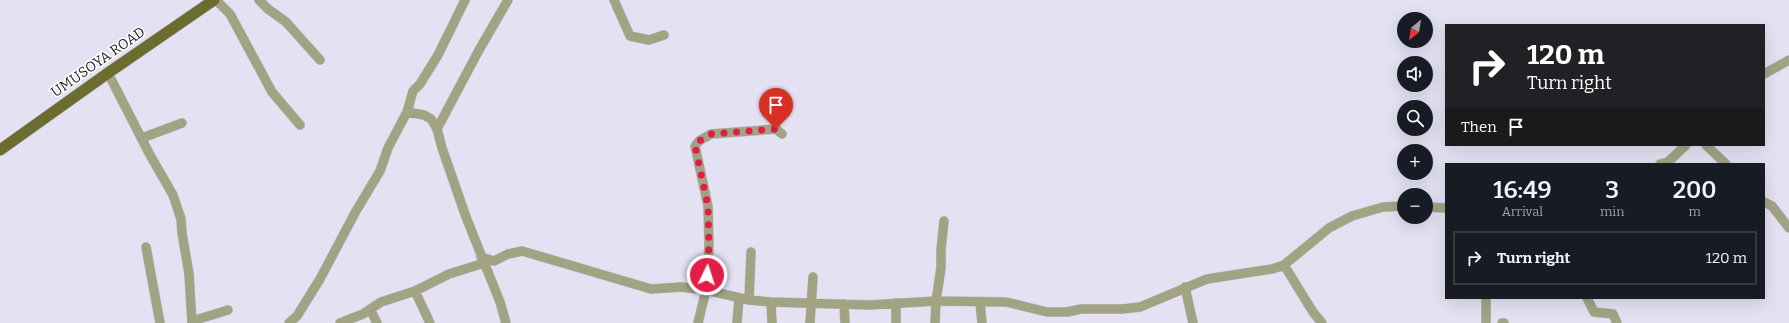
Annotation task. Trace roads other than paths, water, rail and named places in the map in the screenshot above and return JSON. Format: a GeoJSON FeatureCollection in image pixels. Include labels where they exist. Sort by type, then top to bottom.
{"type":"FeatureCollection","features":[{"type":"Feature","properties":{"kind":"main road","name":"UMUSOYA ROAD"},"geometry":{"type":"LineString","coordinates":[[0,150],[108,73],[215,0]]}},
{"type":"Feature","properties":{"kind":"street"},"geometry":{"type":"LineString","coordinates":[[215,0],[230,14],[272,92],[300,125]]}},
{"type":"Feature","properties":{"kind":"street"},"geometry":{"type":"LineString","coordinates":[[259,0],[268,9],[286,22],[320,60]]}},
{"type":"Feature","properties":{"kind":"street"},"geometry":{"type":"LineString","coordinates":[[289,323],[297,316],[320,279],[356,211],[380,171],[388,148],[407,112],[413,91],[438,55],[465,0]]}},
{"type":"Feature","properties":{"kind":"street"},"geometry":{"type":"LineString","coordinates":[[437,129],[479,50],[508,0]]}},
{"type":"Feature","properties":{"kind":"street"},"geometry":{"type":"LineString","coordinates":[[614,0],[630,36],[649,40],[664,35]]}},
{"type":"Feature","properties":{"kind":"street"},"geometry":{"type":"LineString","coordinates":[[1765,73],[1789,60]]}},
{"type":"Feature","properties":{"kind":"street"},"geometry":{"type":"LineString","coordinates":[[108,73],[173,195],[181,219],[189,274],[192,322],[228,310]]}},
{"type":"Feature","properties":{"kind":"street"},"geometry":{"type":"LineString","coordinates":[[407,112],[424,115],[431,120],[437,129],[451,175],[482,260],[500,302],[506,323]]}},
{"type":"Feature","properties":{"kind":"street"},"geometry":{"type":"LineString","coordinates":[[142,138],[182,123]]}},
{"type":"Feature","properties":{"kind":"street"},"geometry":{"type":"LineString","coordinates":[[698,323],[706,290],[709,246],[708,206],[695,146],[699,141],[711,134],[776,129],[782,134]]}},
{"type":"Feature","properties":{"kind":"street"},"geometry":{"type":"LineString","coordinates":[[1664,163],[1668,162],[1685,146]]}},
{"type":"Feature","properties":{"kind":"street"},"geometry":{"type":"LineString","coordinates":[[1707,146],[1725,163]]}},
{"type":"Feature","properties":{"kind":"street"},"geometry":{"type":"LineString","coordinates":[[1765,202],[1772,206],[1789,228]]}},
{"type":"Feature","properties":{"kind":"street"},"geometry":{"type":"LineString","coordinates":[[340,323],[362,314],[381,302],[416,291],[449,274],[482,260],[494,261],[508,254],[522,251],[651,289],[681,287],[706,290],[749,300],[870,305],[936,302],[1006,302],[1047,312],[1067,312],[1094,308],[1122,309],[1140,307],[1207,279],[1272,269],[1284,265],[1329,228],[1352,216],[1383,207],[1397,206]]}},
{"type":"Feature","properties":{"kind":"street"},"geometry":{"type":"LineString","coordinates":[[1433,207],[1445,208]]}},
{"type":"Feature","properties":{"kind":"street"},"geometry":{"type":"LineString","coordinates":[[935,323],[936,302],[941,268],[940,250],[944,221]]}},
{"type":"Feature","properties":{"kind":"street"},"geometry":{"type":"LineString","coordinates":[[146,247],[160,323]]}},
{"type":"Feature","properties":{"kind":"street"},"geometry":{"type":"LineString","coordinates":[[749,300],[751,252]]}},
{"type":"Feature","properties":{"kind":"street"},"geometry":{"type":"LineString","coordinates":[[1284,265],[1313,312],[1322,323]]}},
{"type":"Feature","properties":{"kind":"street"},"geometry":{"type":"LineString","coordinates":[[810,323],[813,277]]}},
{"type":"Feature","properties":{"kind":"street"},"geometry":{"type":"LineString","coordinates":[[1185,287],[1193,323]]}},
{"type":"Feature","properties":{"kind":"street"},"geometry":{"type":"LineString","coordinates":[[416,291],[430,323]]}},
{"type":"Feature","properties":{"kind":"street"},"geometry":{"type":"LineString","coordinates":[[737,323],[739,298]]}},
{"type":"Feature","properties":{"kind":"street"},"geometry":{"type":"LineString","coordinates":[[1486,299],[1486,323]]}},
{"type":"Feature","properties":{"kind":"street"},"geometry":{"type":"LineString","coordinates":[[1588,299],[1594,312],[1613,314],[1617,323]]}},
{"type":"Feature","properties":{"kind":"street"},"geometry":{"type":"LineString","coordinates":[[772,302],[772,323]]}},
{"type":"Feature","properties":{"kind":"street"},"geometry":{"type":"LineString","coordinates":[[980,302],[982,323]]}},
{"type":"Feature","properties":{"kind":"street"},"geometry":{"type":"LineString","coordinates":[[896,303],[896,323]]}},
{"type":"Feature","properties":{"kind":"street"},"geometry":{"type":"LineString","coordinates":[[844,304],[845,323]]}},
{"type":"Feature","properties":{"kind":"street"},"geometry":{"type":"LineString","coordinates":[[370,309],[377,323]]}}]}
